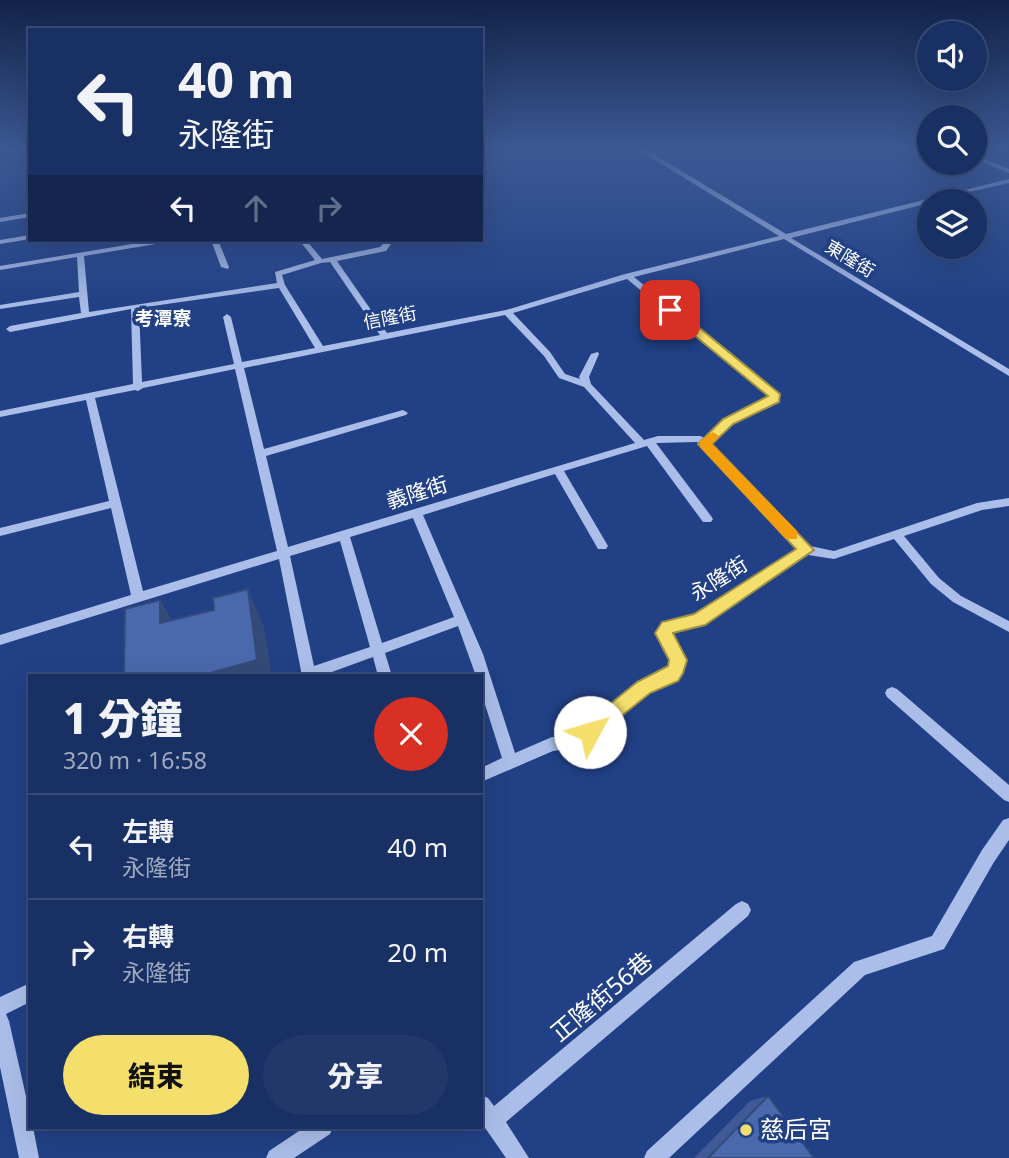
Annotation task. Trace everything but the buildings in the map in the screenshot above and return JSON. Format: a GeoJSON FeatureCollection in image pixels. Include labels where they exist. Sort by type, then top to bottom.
{"type":"FeatureCollection","features":[{"type":"Feature","properties":{"kind":"street","name":"東隆街"},"geometry":{"type":"LineString","coordinates":[[727,203],[1009,373]]}},
{"type":"Feature","properties":{"kind":"street"},"geometry":{"type":"LineString","coordinates":[[781,237],[919,203]]}},
{"type":"Feature","properties":{"kind":"street"},"geometry":{"type":"LineString","coordinates":[[0,220],[28,215]]}},
{"type":"Feature","properties":{"kind":"street"},"geometry":{"type":"LineString","coordinates":[[0,242],[28,237]]}},
{"type":"Feature","properties":{"kind":"street","name":"信隆街"},"geometry":{"type":"LineString","coordinates":[[0,414],[507,312],[628,276],[781,237]]}},
{"type":"Feature","properties":{"kind":"street"},"geometry":{"type":"LineString","coordinates":[[102,251],[103,242]]}},
{"type":"Feature","properties":{"kind":"street"},"geometry":{"type":"LineString","coordinates":[[0,268],[156,242]]}},
{"type":"Feature","properties":{"kind":"street"},"geometry":{"type":"LineString","coordinates":[[215,242],[225,267]]}},
{"type":"Feature","properties":{"kind":"street"},"geometry":{"type":"LineString","coordinates":[[304,242],[320,261]]}},
{"type":"Feature","properties":{"kind":"street"},"geometry":{"type":"LineString","coordinates":[[320,348],[281,285],[279,271],[383,249],[387,244],[385,242]]}},
{"type":"Feature","properties":{"kind":"street"},"geometry":{"type":"LineString","coordinates":[[80,254],[85,316]]}},
{"type":"Feature","properties":{"kind":"street"},"geometry":{"type":"LineString","coordinates":[[332,260],[384,335]]}},
{"type":"Feature","properties":{"kind":"street"},"geometry":{"type":"LineString","coordinates":[[628,276],[774,394],[775,399],[728,421],[705,444],[806,550],[834,555],[981,506],[1009,502]]}},
{"type":"Feature","properties":{"kind":"street"},"geometry":{"type":"LineString","coordinates":[[10,329],[135,306],[281,285]]}},
{"type":"Feature","properties":{"kind":"street"},"geometry":{"type":"LineString","coordinates":[[0,307],[83,294]]}},
{"type":"Feature","properties":{"kind":"street"},"geometry":{"type":"LineString","coordinates":[[135,306],[138,388]]}},
{"type":"Feature","properties":{"kind":"street"},"geometry":{"type":"LineString","coordinates":[[507,312],[547,354],[562,376],[587,385],[646,443],[707,519]]}},
{"type":"Feature","properties":{"kind":"street"},"geometry":{"type":"LineString","coordinates":[[227,317],[284,554],[309,674]]}},
{"type":"Feature","properties":{"kind":"street"},"geometry":{"type":"LineString","coordinates":[[587,385],[584,377],[595,354]]}},
{"type":"Feature","properties":{"kind":"street"},"geometry":{"type":"LineString","coordinates":[[90,398],[138,598]]}},
{"type":"Feature","properties":{"kind":"street"},"geometry":{"type":"LineString","coordinates":[[260,454],[402,413]]}},
{"type":"Feature","properties":{"kind":"street","name":"義隆街"},"geometry":{"type":"LineString","coordinates":[[0,640],[646,443],[693,437],[705,444]]}},
{"type":"Feature","properties":{"kind":"street"},"geometry":{"type":"LineString","coordinates":[[558,470],[602,546]]}},
{"type":"Feature","properties":{"kind":"street"},"geometry":{"type":"LineString","coordinates":[[0,532],[115,503]]}},
{"type":"Feature","properties":{"kind":"street"},"geometry":{"type":"LineString","coordinates":[[417,513],[480,674]]}},
{"type":"Feature","properties":{"kind":"street"},"geometry":{"type":"LineString","coordinates":[[896,534],[935,581],[957,599],[1006,620]]}},
{"type":"Feature","properties":{"kind":"street"},"geometry":{"type":"LineString","coordinates":[[344,535],[384,674]]}},
{"type":"Feature","properties":{"kind":"street","name":"永隆街"},"geometry":{"type":"LineString","coordinates":[[483,774],[552,744],[574,742],[644,688],[671,675],[677,668],[678,660],[664,633],[668,627],[699,620],[806,550]]}},
{"type":"Feature","properties":{"kind":"street"},"geometry":{"type":"LineString","coordinates":[[312,674],[461,620]]}},
{"type":"Feature","properties":{"kind":"street"},"geometry":{"type":"LineString","coordinates":[[483,682],[511,762]]}},
{"type":"Feature","properties":{"kind":"street"},"geometry":{"type":"LineString","coordinates":[[892,693],[1009,796]]}},
{"type":"Feature","properties":{"kind":"street"},"geometry":{"type":"LineString","coordinates":[[654,1158],[860,968],[938,943],[988,856],[1009,826]]}},
{"type":"Feature","properties":{"kind":"street","name":"正隆街56巷"},"geometry":{"type":"LineString","coordinates":[[487,1113],[742,910]]}},
{"type":"Feature","properties":{"kind":"street"},"geometry":{"type":"LineString","coordinates":[[0,1007],[28,993]]}},
{"type":"Feature","properties":{"kind":"street"},"geometry":{"type":"LineString","coordinates":[[0,1021],[29,1158]]}},
{"type":"Feature","properties":{"kind":"street"},"geometry":{"type":"LineString","coordinates":[[487,1113],[519,1158]]}},
{"type":"Feature","properties":{"kind":"street"},"geometry":{"type":"LineString","coordinates":[[276,1158],[320,1129]]}},
{"type":"Feature","properties":{"kind":"slow traffic"},"geometry":{"type":"LineString","coordinates":[[713,436],[705,444],[792,535]]}},
{"type":"Feature","properties":{"kind":"place","name":"慈后宮"},"geometry":{"type":"Point","coordinates":[746,1130]}},
{"type":"Feature","properties":{"kind":"district","name":"考潭寮"},"geometry":{"type":"Point","coordinates":[163,318]}},
{"type":"Feature","properties":{"kind":"route"},"geometry":{"type":"LineString","coordinates":[[590,732],[644,688],[671,675],[677,668],[678,660],[664,633],[668,627],[699,620],[806,550],[705,444],[728,421],[775,399],[774,394],[670,310]]}}]}
